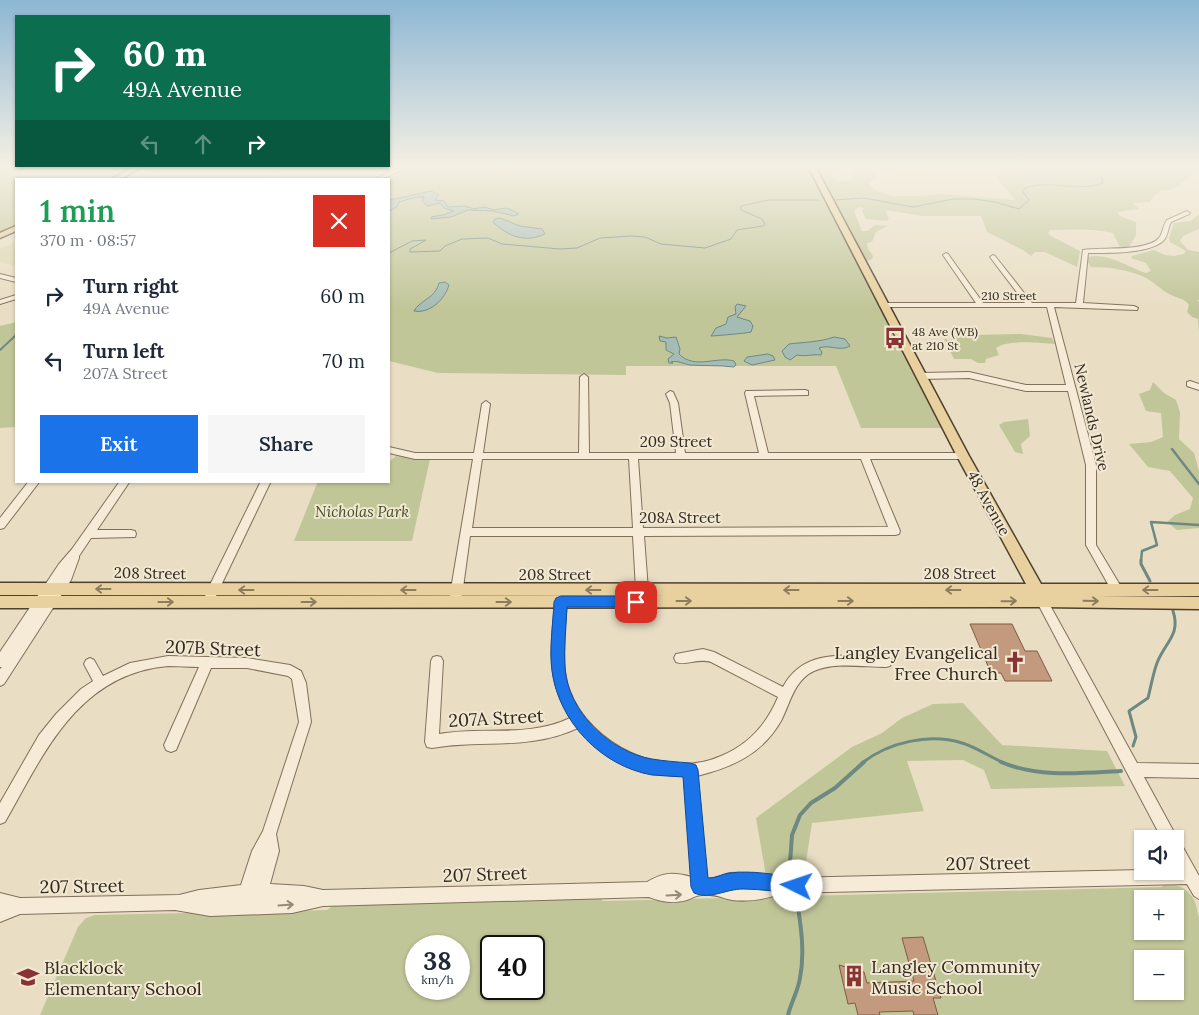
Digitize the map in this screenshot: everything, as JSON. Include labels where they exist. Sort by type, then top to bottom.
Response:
[{"type":"main road","name":"48 Avenue","points":[[836,213],[963,456],[1040,595]]},
{"type":"main road","points":[[0,236],[15,228]]},
{"type":"main road","points":[[0,240],[15,232]]},
{"type":"main road","name":"208 Street","points":[[0,589],[50,595],[210,596],[456,596],[642,590],[1040,595],[1199,603]]},
{"type":"main road","name":"208 Street","points":[[456,596],[561,602],[1040,595],[1117,590],[1199,590]]},
{"type":"main road","name":"208 Street","points":[[0,602],[50,595]]},
{"type":"street","points":[[1079,305],[1086,251],[1126,251],[1160,241],[1165,234],[1165,227],[1169,221],[1186,213]]},
{"type":"street","points":[[946,255],[982,306]]},
{"type":"street","points":[[993,257],[1030,306]]},
{"type":"street","points":[[0,276],[15,280]]},
{"type":"street","points":[[0,302],[15,297]]},
{"type":"street","name":"210 Street","points":[[883,305],[1079,305],[1134,308]]},
{"type":"street","name":"Newlands Drive","points":[[1050,306],[1089,453],[1092,475],[1091,545],[1117,590]]},
{"type":"street","points":[[921,376],[969,375],[1026,388],[1072,388]]},
{"type":"street","points":[[584,377],[584,456]]},
{"type":"street","points":[[764,456],[749,393],[805,393]]},
{"type":"street","points":[[670,394],[674,403],[681,456]]},
{"type":"street","points":[[456,596],[486,404]]},
{"type":"street","name":"209 Street","points":[[390,450],[414,456],[963,456]]},
{"type":"street","points":[[633,456],[642,590]]},
{"type":"street","name":"208A Street","points":[[466,532],[895,532],[864,456]]},
{"type":"street","points":[[0,525],[33,483]]},
{"type":"street","points":[[0,662],[50,595],[67,577],[76,552],[124,483]]},
{"type":"street","points":[[210,596],[265,483]]},
{"type":"street","points":[[89,534],[131,534]]},
{"type":"street","points":[[0,680],[50,595]]},
{"type":"street","name":"48 Avenue","points":[[1040,595],[1165,830]]},
{"type":"street","points":[[561,602],[558,670],[567,700],[578,721],[602,744],[624,758],[651,767],[690,770],[732,759],[751,746],[771,725],[798,675],[815,664],[886,662]]},
{"type":"street","points":[[680,658],[703,654],[714,657],[786,695]]},
{"type":"street","name":"207B Street","points":[[0,817],[44,740],[61,718],[85,694],[100,683],[130,669],[168,661],[247,663],[290,670],[297,676],[300,683],[305,722],[269,834],[272,851],[251,898]]},
{"type":"street","name":"207A Street","points":[[437,661],[432,742],[446,738],[531,737],[555,732],[578,721]]},
{"type":"street","points":[[171,745],[207,663]]},
{"type":"street","points":[[90,664],[100,683]]},
{"type":"street","points":[[690,770],[700,887]]},
{"type":"street","points":[[1134,770],[1199,771]]},
{"type":"street","points":[[1184,863],[1199,891]]},
{"type":"street","name":"207 Street","points":[[0,902],[20,906],[176,902],[210,908],[251,898],[292,905],[323,898],[649,889],[664,896],[682,895],[700,887],[718,887],[727,892],[754,892],[786,886],[1191,876]]},
{"type":"street","name":"207 Street","points":[[0,914],[20,906]]},
{"type":"shaded area","points":[[15,242],[15,266],[0,262],[0,249]]},
{"type":"green space","points":[[0,213],[15,213],[15,226],[0,233]]},
{"type":"green space","points":[[390,213],[831,213],[942,428],[861,428],[836,366],[626,366],[626,375],[438,373],[390,361]]},
{"type":"green space","points":[[841,213],[855,213],[862,231],[867,231],[875,225],[888,226],[876,232],[872,242],[867,243],[868,249],[873,256],[872,259],[867,261]]},
{"type":"green space","points":[[863,213],[886,213],[889,219],[887,221],[866,219]]},
{"type":"green space","points":[[906,213],[1118,213],[1120,216],[1136,222],[1136,235],[1129,247],[1120,247],[1113,233],[1105,231],[1050,230],[1048,233],[1051,236],[1080,251],[1077,267],[1045,252],[1035,252],[1031,256],[987,232],[981,216],[923,216]]},
{"type":"green space","points":[[1199,214],[1199,229],[1183,236],[1180,241],[1188,250],[1199,252],[1199,300],[1197,300],[1199,302],[1199,333],[1198,319],[1192,317],[1187,312],[1189,305],[1185,301],[1169,294],[1140,275],[1119,269],[1091,267],[1085,258],[1100,256],[1116,260],[1146,273],[1151,271],[1146,263],[1131,258],[1132,256],[1154,250],[1165,255],[1184,254],[1186,251],[1170,242],[1169,239],[1174,223],[1191,221]]},
{"type":"green space","points":[[15,322],[15,427],[0,428],[0,326]]},
{"type":"green space","points":[[964,334],[967,338],[977,339],[975,335],[1021,334],[1052,338],[1055,344],[1009,343],[996,348],[999,355],[986,359],[985,363],[978,363],[971,359],[954,359],[944,339],[951,340],[952,337]]},
{"type":"green space","points":[[1153,382],[1164,393],[1176,400],[1180,412],[1179,439],[1194,453],[1199,471],[1199,528],[1177,530],[1167,522],[1175,515],[1190,509],[1193,498],[1170,471],[1148,467],[1129,444],[1151,442],[1163,437],[1161,413],[1146,411],[1139,394],[1150,390]]},
{"type":"green space","points":[[1028,419],[1030,436],[1021,444],[1023,454],[1015,452],[999,425],[1004,422]]},
{"type":"green space","name":"Nicholas Park","points":[[396,456],[430,459],[412,541],[294,541],[317,483],[390,483],[390,461]]},
{"type":"green space","points":[[963,703],[1002,745],[1107,751],[1125,786],[991,789],[984,770],[963,760],[907,761],[924,811],[812,823],[804,875],[766,876],[756,818],[852,747],[882,733],[902,718],[933,704]]},
{"type":"green space","points":[[1170,884],[1179,886],[1190,894],[1196,904],[1199,917],[1199,1015],[40,1015],[78,927],[86,918],[95,915],[327,910],[334,905],[600,898],[603,901],[1161,887]]},
{"type":"water","points":[[460,213],[451,217],[431,219],[431,217]]},
{"type":"water","points":[[503,213],[519,214],[514,216]]},
{"type":"water","points":[[500,218],[520,226],[542,229],[545,234],[531,238],[511,235],[493,222],[495,219]]},
{"type":"water","points":[[445,282],[449,285],[447,290],[436,304],[426,310],[414,311],[435,292],[439,283]]},
{"type":"water","points":[[737,304],[746,306],[737,317],[750,321],[753,326],[751,332],[711,336],[716,328],[726,324],[728,317],[736,314],[735,307]]},
{"type":"water","points":[[659,336],[667,338],[676,337],[680,349],[679,354],[685,359],[699,362],[727,360],[734,361],[736,365],[734,367],[690,365],[676,361],[669,363],[668,359],[674,354],[666,350],[666,342],[660,341]]},
{"type":"water","points":[[834,337],[845,339],[850,346],[846,348],[823,347],[819,348],[822,352],[821,355],[797,355],[790,360],[785,357],[782,351],[789,344]]},
{"type":"water","points":[[768,354],[773,356],[775,360],[752,365],[744,361],[747,357]]},
{"type":"building","name":"Langley Evangelical Free Church","points":[[970,624],[1012,624],[1025,651],[1037,651],[1052,681],[1005,681],[1001,673],[991,673]]},
{"type":"building","name":"Langley Community Music School","points":[[923,937],[941,998],[933,998],[938,1015],[914,1015],[913,1011],[879,1012],[880,1015],[858,1015],[855,1003],[848,1004],[839,965],[864,972],[867,983],[914,981],[902,938]]},
{"type":"waterway","points":[[390,252],[412,241],[426,240],[410,249],[410,252],[440,251],[445,246],[462,239],[488,238],[502,244],[560,249],[577,248],[600,238],[631,236],[645,237],[661,244],[705,248],[731,239],[737,230],[763,226],[765,224],[762,219],[749,213]]},
{"type":"waterway","points":[[0,350],[15,336]]},
{"type":"waterway","points":[[1172,449],[1199,484]]},
{"type":"waterway","points":[[1141,561],[1142,551],[1157,545],[1151,522],[1199,525]]},
{"type":"waterway","points":[[1141,561],[1150,581]]},
{"type":"waterway","points":[[1133,746],[1136,737],[1129,711],[1148,698],[1157,663],[1174,632],[1175,619],[1173,611]]},
{"type":"waterway","points":[[862,763],[884,750],[910,741],[923,739],[949,740],[962,743],[1004,763]]},
{"type":"waterway","points":[[790,863],[792,835],[800,815],[811,803],[835,788],[864,762]]},
{"type":"waterway","points":[[1001,762],[1015,767],[1045,772],[1121,771]]},
{"type":"waterway","points":[[788,1015],[798,988],[802,959],[802,940],[797,901]]},
{"type":"place","name":"48 Ave (WB) at 210 St","points":[[895,338]]},
{"type":"place","name":"Langley Evangelical Free Church","points":[[1015,662]]},
{"type":"place","name":"Langley Community Music School","points":[[854,976]]},
{"type":"place","name":"Blacklock Elementary School","points":[[28,977]]},
{"type":"route","points":[[636,602],[561,602],[558,670],[563,690],[572,711],[585,729],[611,751],[624,758],[651,767],[690,770],[700,887],[718,887],[728,881],[744,880],[797,886]]}]
